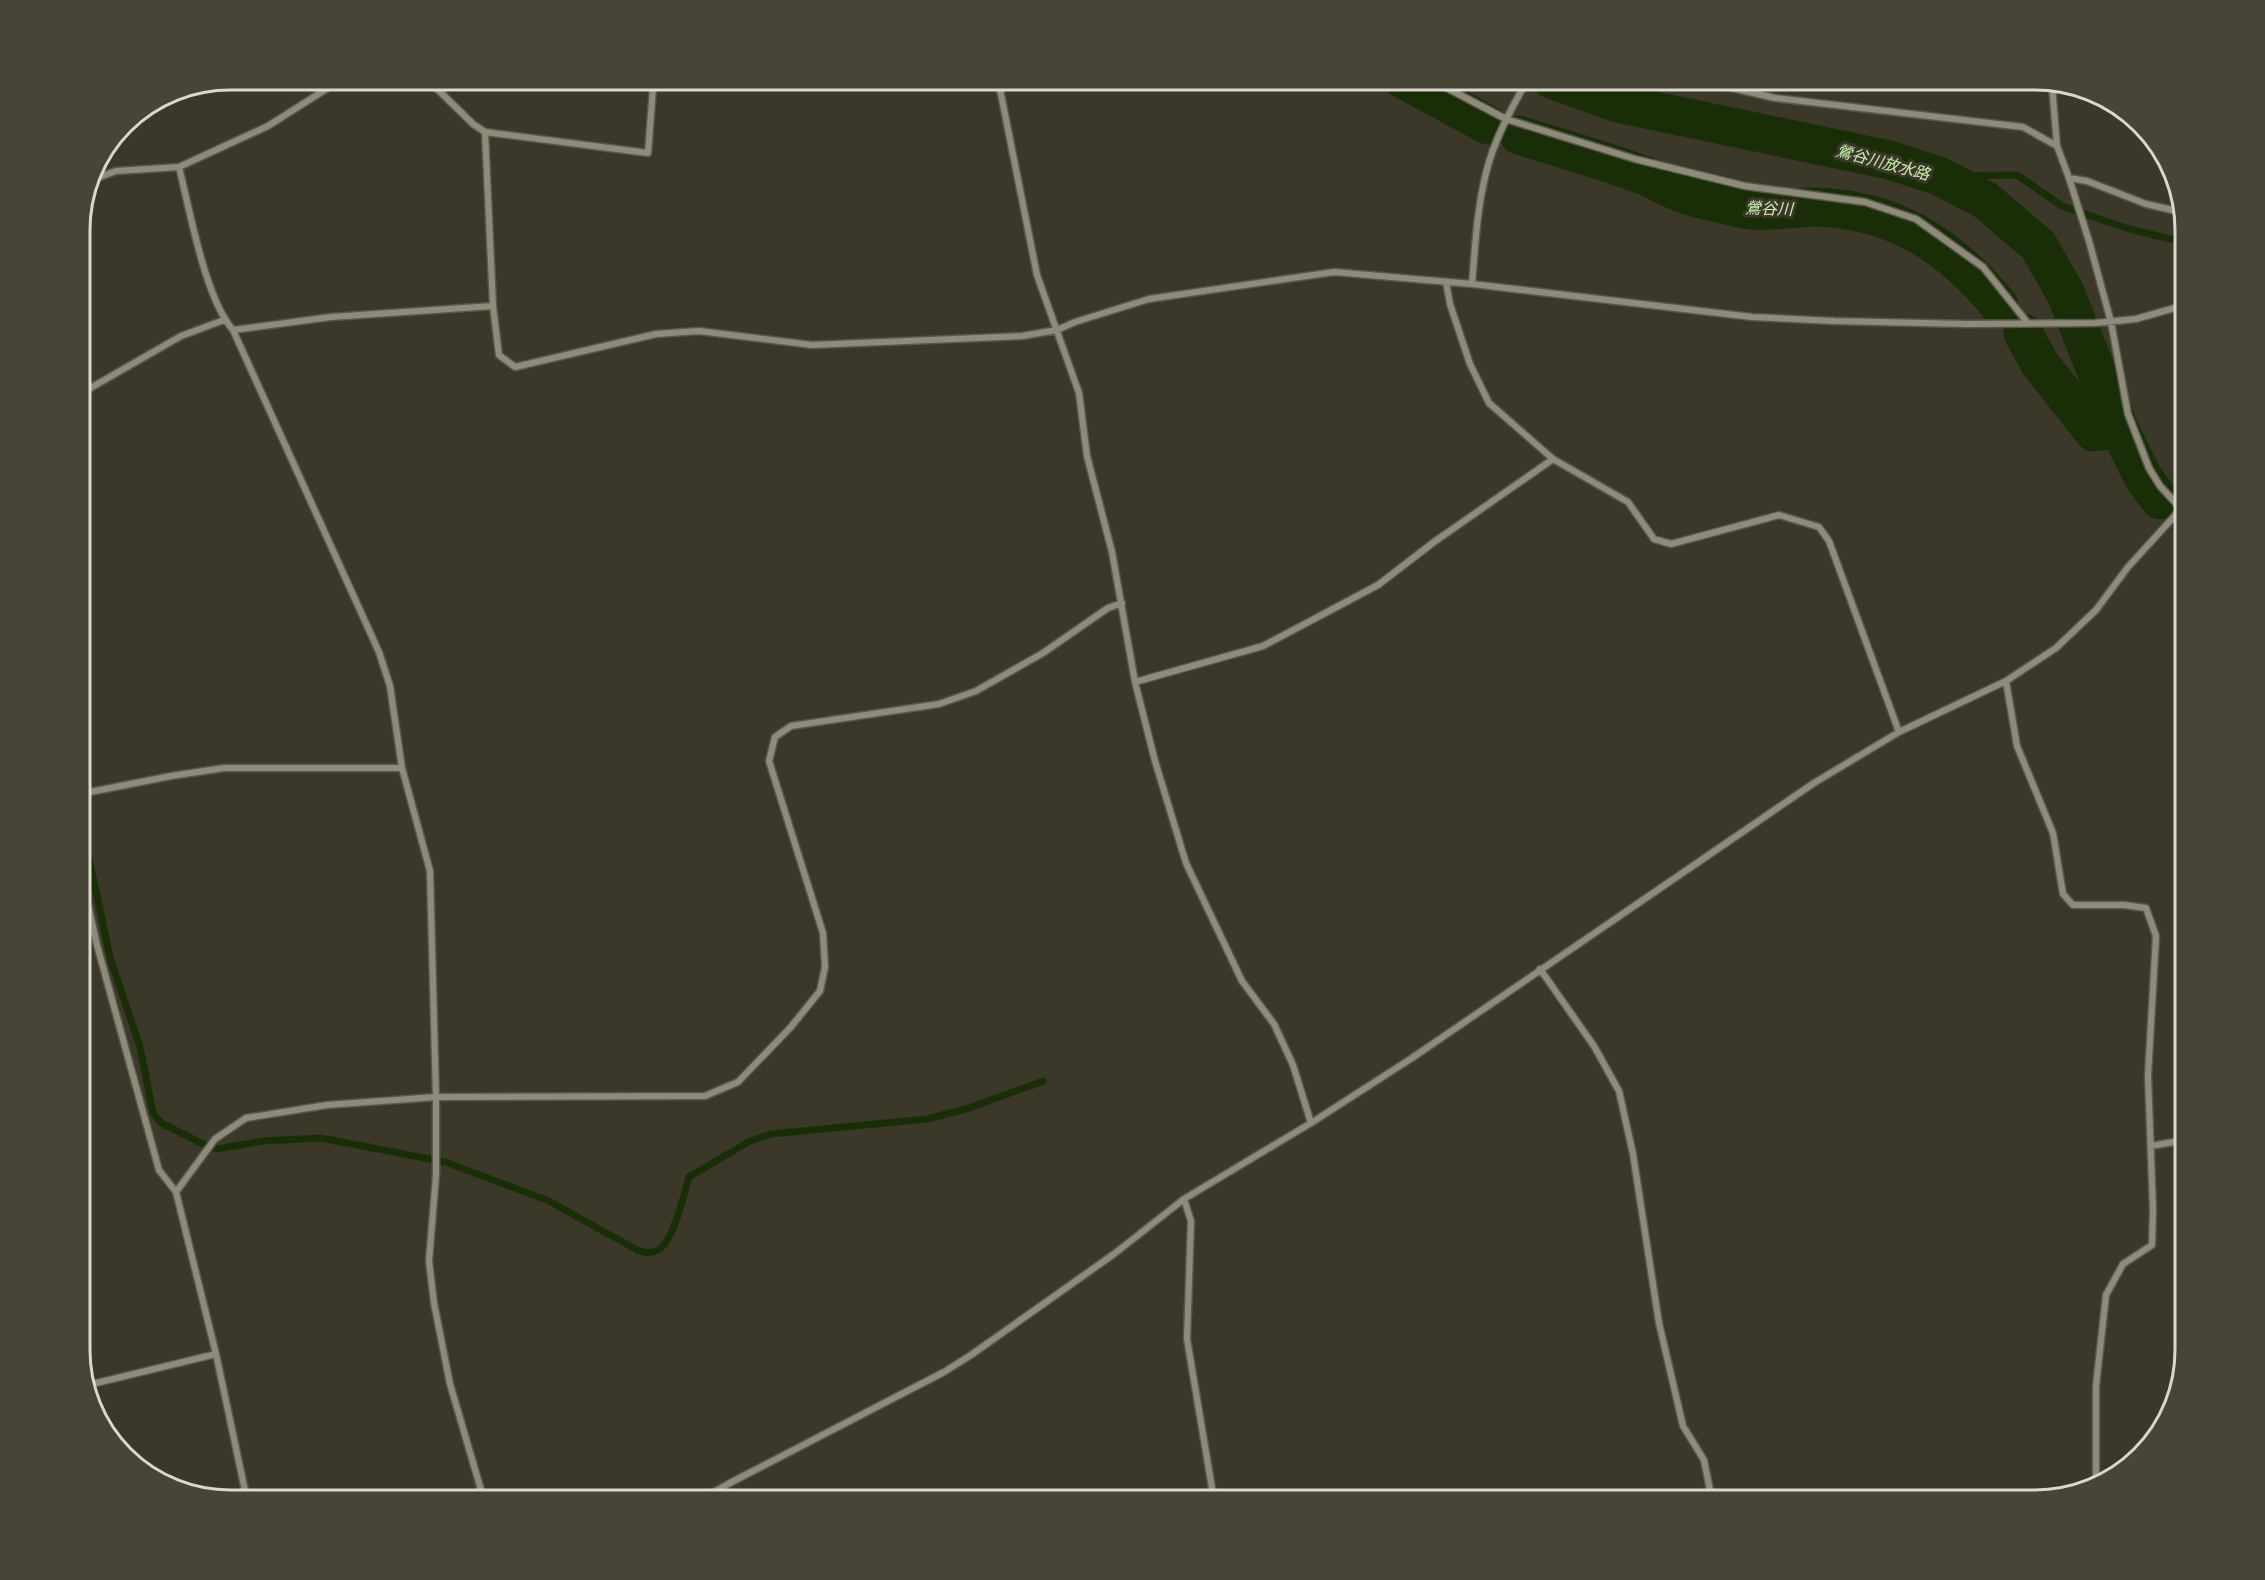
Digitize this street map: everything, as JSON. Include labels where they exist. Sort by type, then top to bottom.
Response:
[{"type":"street","points":[[101,177],[116,171],[179,167],[268,126],[324,90]]},
{"type":"street","points":[[437,90],[473,124],[485,132],[648,153],[653,90]]},
{"type":"street","points":[[1000,90],[1037,275],[1079,393],[1088,456],[1122,603],[1135,682],[1155,761],[1186,863],[1242,981],[1274,1024],[1293,1065],[1311,1123]]},
{"type":"street","points":[[1449,90],[1506,119],[1635,159],[1745,186],[1865,202],[1916,219],[1983,267],[2027,322]]},
{"type":"street","points":[[1472,284],[1479,210],[1486,171],[1506,119],[1522,90]]},
{"type":"street","points":[[1736,90],[1775,99],[2023,127],[2057,146]]},
{"type":"street","points":[[2052,91],[2057,146],[2077,201],[2111,322],[2128,414],[2150,468],[2160,486],[2175,502]]},
{"type":"street","points":[[485,132],[493,306],[499,355],[515,367],[656,334],[699,331],[812,345],[1022,336],[1056,330],[1149,299],[1334,272],[1472,284],[1752,317],[1834,321],[1956,324],[2095,323],[2136,319],[2175,308]]},
{"type":"street","points":[[179,167],[208,279],[224,320],[233,330],[380,652],[390,686],[402,768],[430,871],[436,1166],[429,1261],[434,1303],[450,1384],[481,1490]]},
{"type":"street","points":[[2069,178],[2087,181],[2146,204],[2174,210]]},
{"type":"street","points":[[1446,282],[1450,304],[1470,364],[1489,403],[1553,459],[1628,502],[1654,539],[1671,544],[1779,515],[1819,527],[1830,541],[1899,732]]},
{"type":"street","points":[[233,330],[331,317],[493,306]]},
{"type":"street","points":[[90,388],[181,336],[224,320]]},
{"type":"street","points":[[1135,682],[1263,646],[1368,590],[1553,459]]},
{"type":"street","points":[[718,1490],[962,1361],[1114,1254],[1184,1199],[1311,1123],[1412,1058],[1814,783],[1899,732],[2006,681],[2056,648],[2097,610],[2128,567],[2175,519]]},
{"type":"street","points":[[176,1192],[210,1146],[246,1119],[327,1105],[436,1097],[705,1096],[738,1082],[790,1028],[820,991],[825,967],[824,933],[769,761],[775,737],[791,726],[939,704],[976,691],[1043,653],[1108,608],[1122,603]]},
{"type":"street","points":[[2006,681],[2017,746],[2053,833],[2062,894],[2073,905],[2124,905],[2146,908],[2156,936],[2148,1076],[2153,1210],[2152,1245],[2123,1264],[2106,1295],[2096,1386],[2096,1476]]},
{"type":"street","points":[[90,792],[224,768],[402,768]]},
{"type":"street","points":[[90,914],[159,1170],[176,1192],[216,1354],[245,1490]]},
{"type":"street","points":[[1540,969],[1594,1046],[1619,1091],[1633,1154],[1659,1323],[1683,1426],[1704,1460],[1710,1490]]},
{"type":"street","points":[[2151,1146],[2175,1142]]},
{"type":"street","points":[[1184,1199],[1191,1221],[1187,1339],[1212,1490]]},
{"type":"street","points":[[94,1383],[216,1354]]},
{"type":"waterway","name":"鶯谷川","points":[[1423,90],[1488,125]]},
{"type":"waterway","name":"鶯谷川放水路","points":[[1581,90],[1617,103],[1889,160],[1939,176],[1985,200],[2038,245],[2065,292],[2119,428],[2143,477],[2160,500]]},
{"type":"waterway","name":"鶯谷川","points":[[1519,135],[1646,176],[1695,198],[1749,210],[1816,207],[1871,215],[1896,224],[1940,248],[1961,265],[1999,305]]},
{"type":"waterway","points":[[1939,176],[2017,175],[2062,206],[2126,228],[2175,239]]},
{"type":"waterway","name":"鶯谷川","points":[[2023,333],[2040,364],[2094,432],[2119,428]]},
{"type":"waterway","points":[[90,863],[111,961],[140,1047],[153,1113],[161,1123],[217,1149],[263,1141],[321,1138],[445,1162],[549,1201],[637,1250],[656,1251],[668,1239],[689,1177],[750,1141],[771,1134],[927,1119],[969,1108],[1043,1081]]}]
